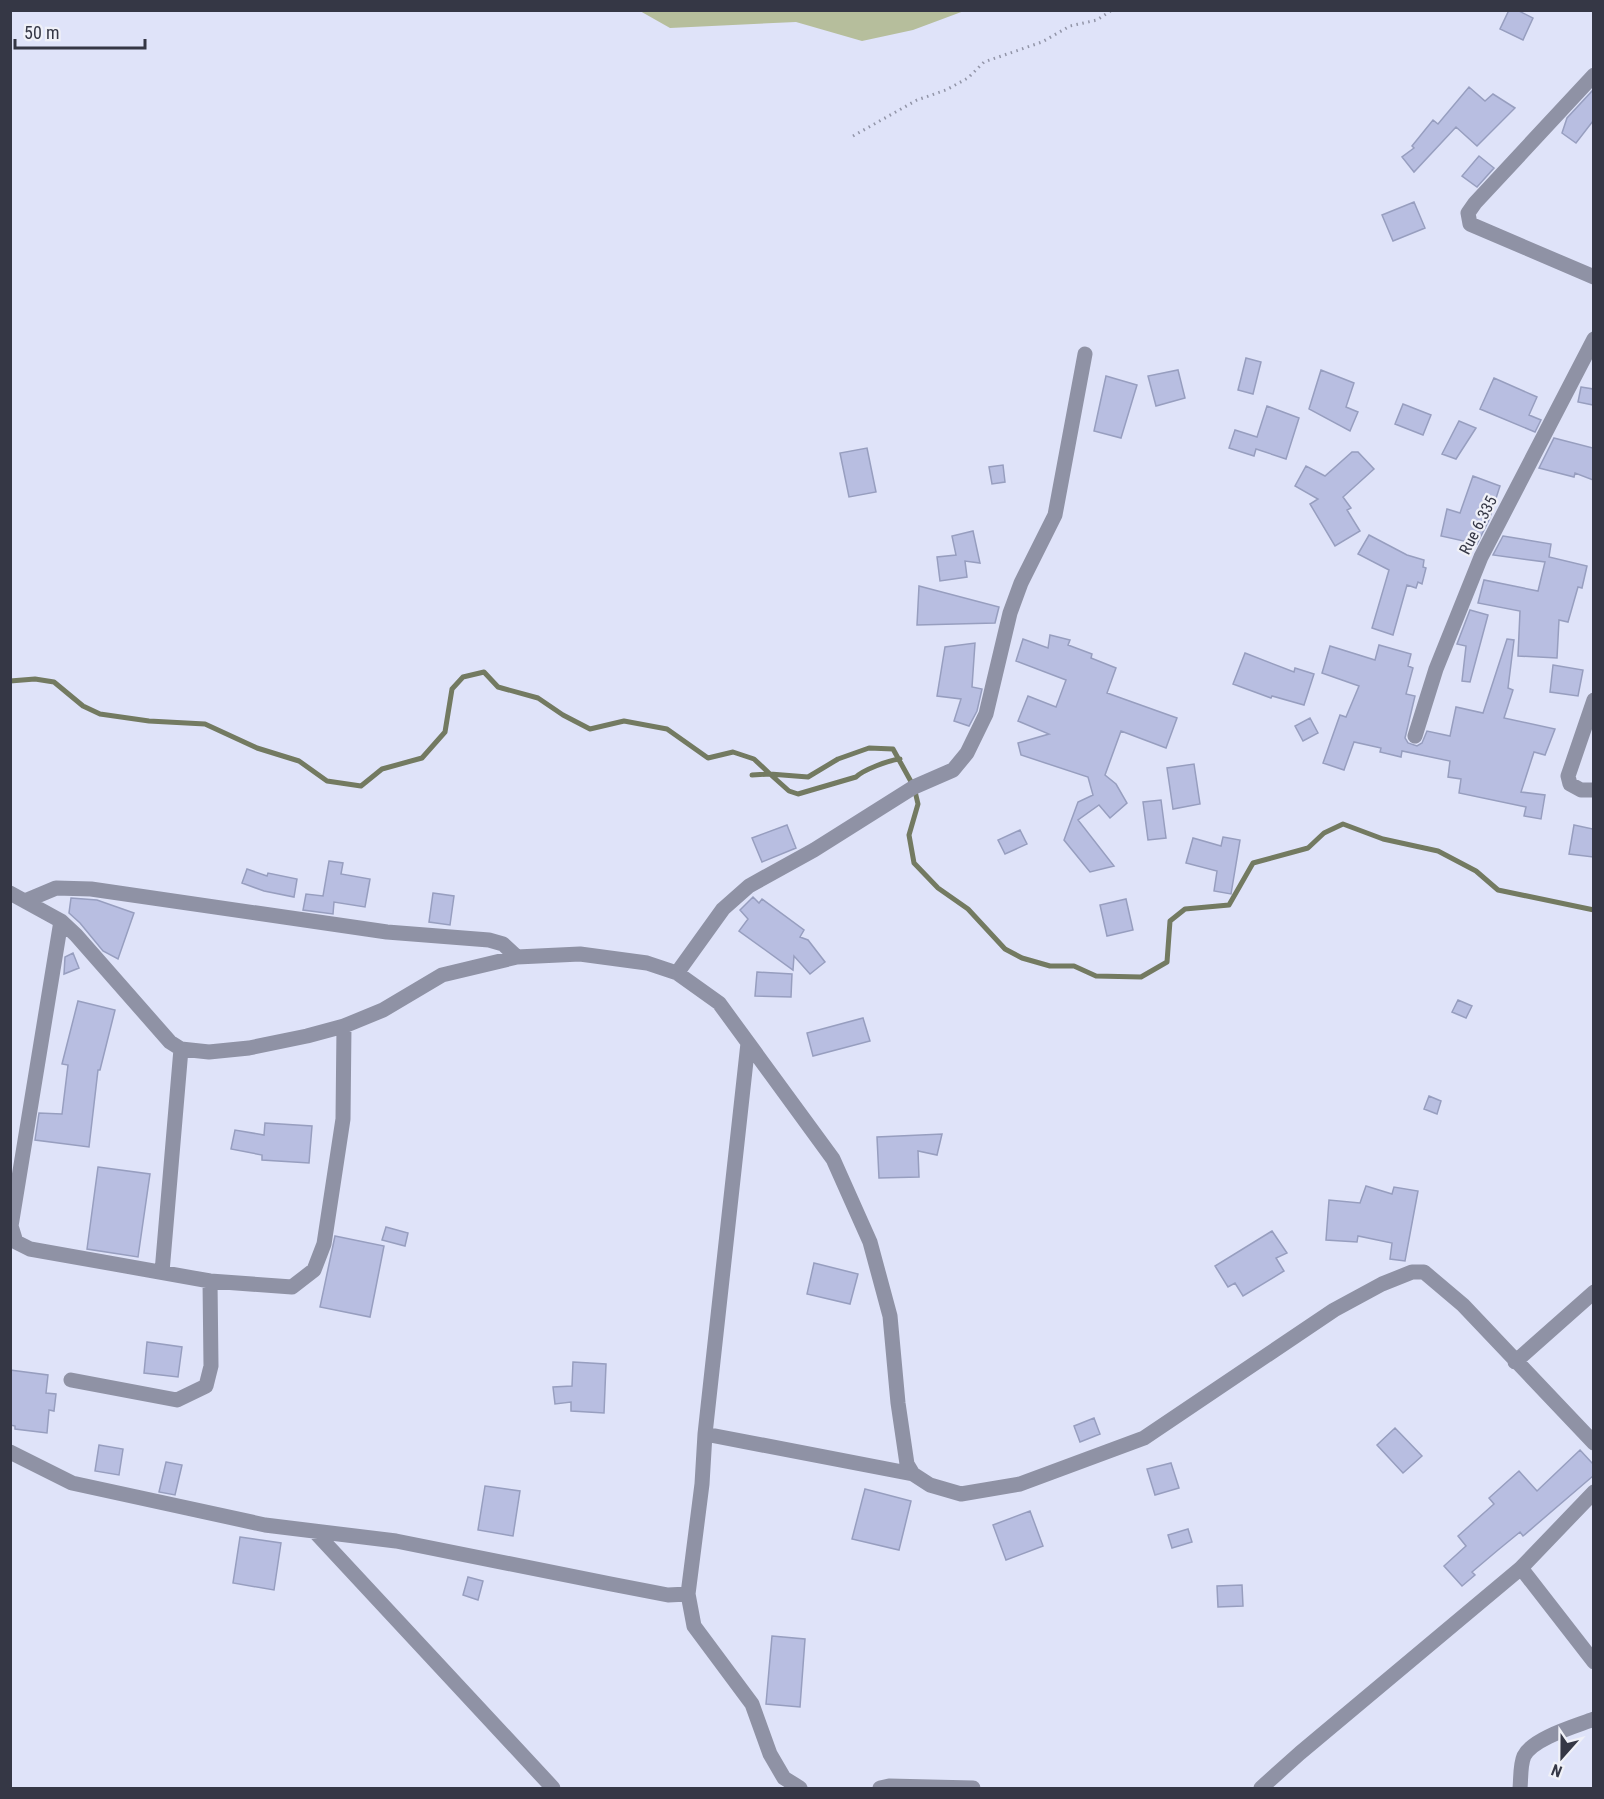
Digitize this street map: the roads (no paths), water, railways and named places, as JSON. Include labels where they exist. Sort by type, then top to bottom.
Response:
[{"type":"street","points":[[1593,75],[1475,202],[1468,213],[1470,224],[1593,277]]},
{"type":"street","name":"Rue 6.335","points":[[1414,736],[1436,669],[1481,557],[1593,339]]},
{"type":"street","points":[[677,973],[723,909],[749,886],[814,850],[914,787],[953,770],[968,753],[986,714],[1010,613],[1021,583],[1056,515],[1085,354]]},
{"type":"street","points":[[1593,700],[1568,776],[1570,784],[1581,790],[1593,790]]},
{"type":"street","points":[[25,901],[56,888],[90,890],[387,932],[489,940],[503,944],[517,957]]},
{"type":"street","points":[[10,893],[61,921],[170,1041],[181,1049],[209,1052],[249,1048],[344,1026],[383,1010],[442,975],[517,957],[591,955],[647,963],[677,973],[719,1004],[833,1159],[870,1242],[890,1316],[898,1403],[907,1464],[913,1474]]},
{"type":"street","points":[[61,921],[11,1226],[16,1242],[30,1249],[210,1281],[292,1287],[314,1270],[324,1244],[344,1119],[344,1026]]},
{"type":"street","points":[[748,1043],[705,1434],[702,1484],[688,1594],[694,1626],[752,1704],[770,1754],[784,1778],[800,1788]]},
{"type":"street","points":[[162,1272],[181,1049]]},
{"type":"street","points":[[705,1434],[913,1474],[930,1485],[961,1494],[1020,1484],[1144,1438],[1334,1310],[1382,1284],[1412,1272],[1424,1272],[1441,1285],[1593,1443]]},
{"type":"street","points":[[71,1380],[177,1400],[206,1386],[211,1366],[210,1281]]},
{"type":"street","points":[[1515,1362],[1593,1292]]},
{"type":"street","points":[[10,1452],[72,1483],[265,1526],[396,1541],[622,1587],[668,1595],[688,1594]]},
{"type":"street","points":[[1261,1788],[1521,1568],[1593,1492]]},
{"type":"street","points":[[314,1531],[553,1788]]},
{"type":"street","points":[[1521,1568],[1593,1662]]},
{"type":"street","points":[[1520,1788],[1524,1757],[1529,1749],[1556,1733],[1593,1719]]},
{"type":"street","points":[[880,1788],[973,1788]]},
{"type":"waterway","points":[[10,681],[35,679],[54,682],[83,706],[100,714],[149,721],[205,724],[257,748],[299,761],[327,781],[361,786],[382,769],[422,758],[445,732],[452,689],[463,677],[484,672],[498,687],[538,698],[563,715],[590,729],[624,721],[667,729],[708,758],[733,752],[754,759],[770,774],[808,777],[838,759],[869,748],[893,749],[914,787],[918,804],[909,835],[914,863],[938,888],[968,909],[1005,949],[1022,958],[1050,966],[1074,966],[1096,976],[1141,977],[1167,962],[1170,921],[1185,909],[1229,905],[1253,863],[1308,848],[1324,833],[1343,824],[1383,839],[1438,851],[1476,871],[1498,890],[1594,910]]},
{"type":"waterway","points":[[752,775],[770,774],[789,791],[798,794],[856,777],[876,766],[900,759]]}]
